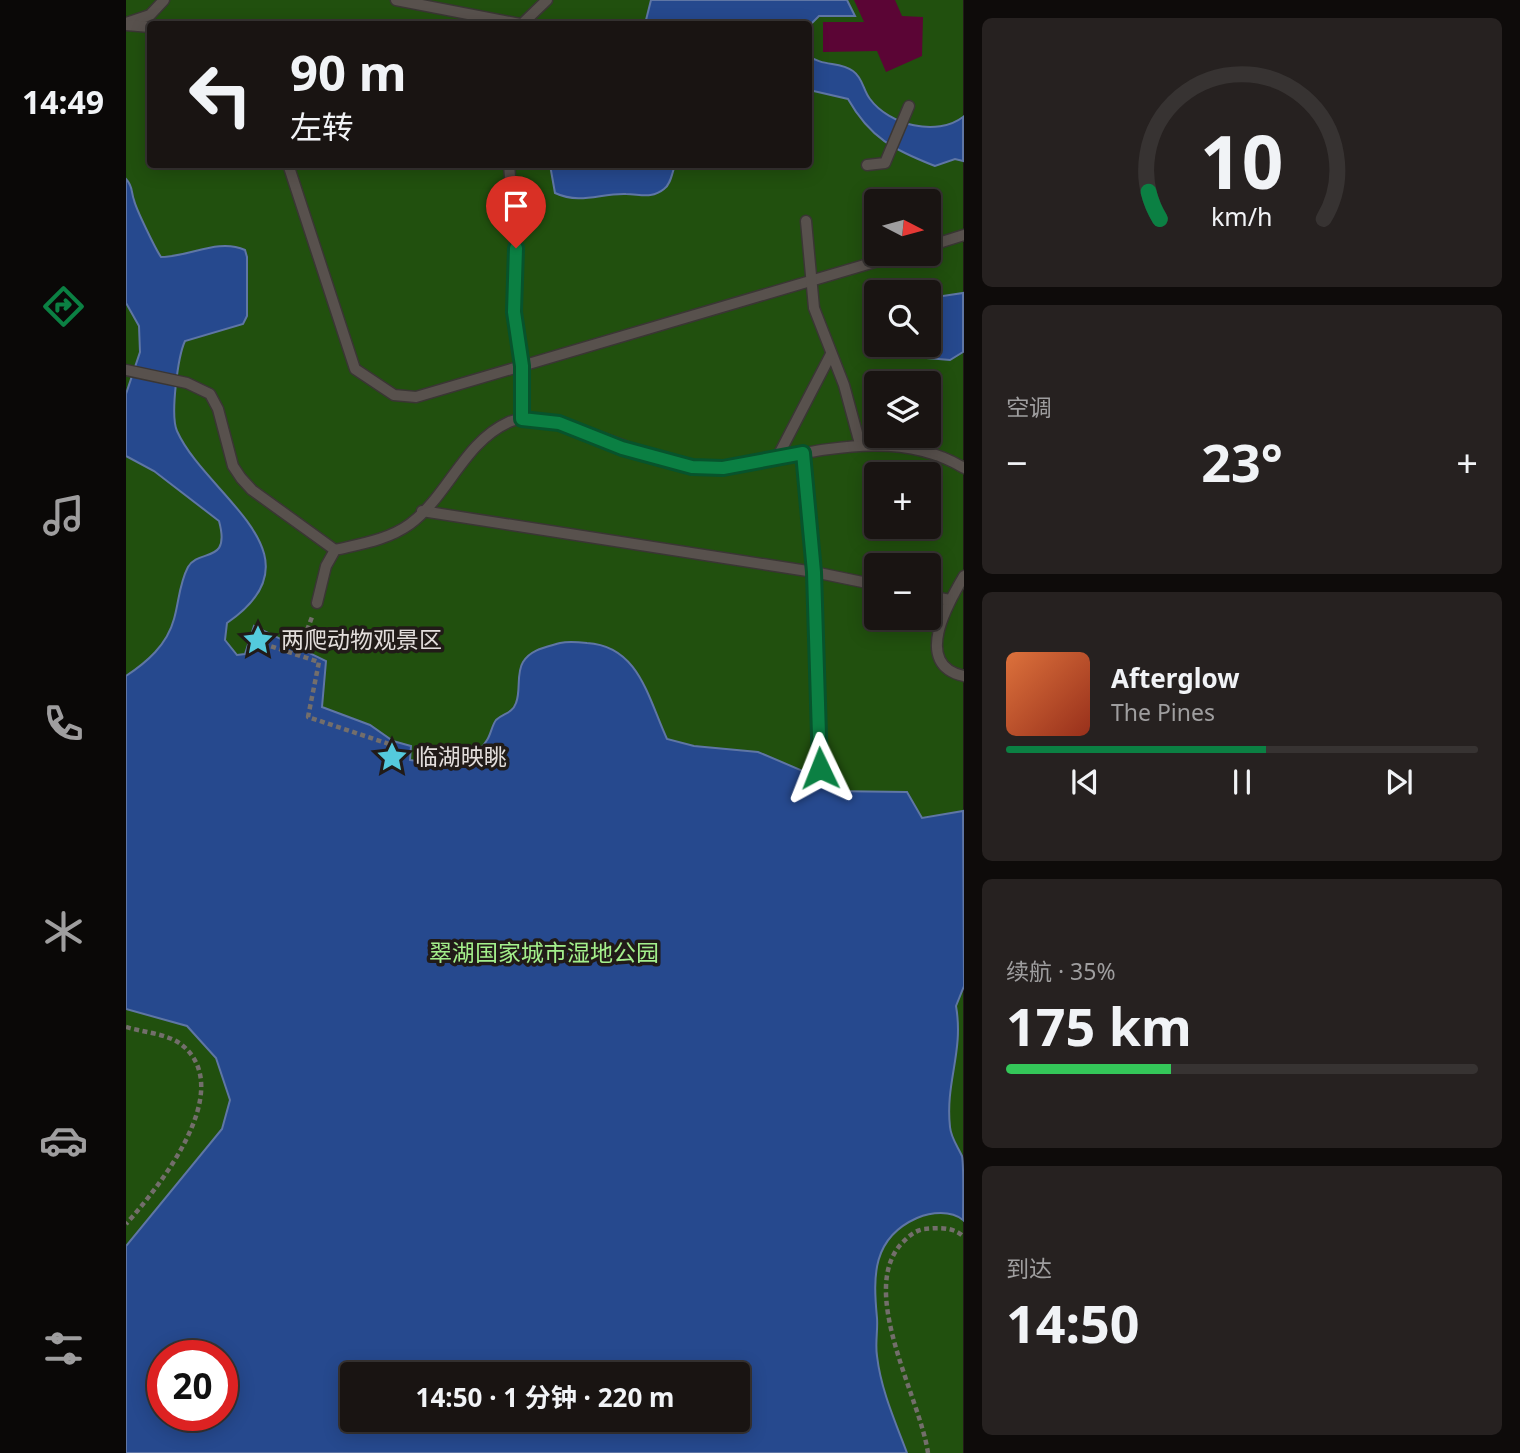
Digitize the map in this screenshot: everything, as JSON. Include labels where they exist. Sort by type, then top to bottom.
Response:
[{"type":"lane","points":[[126,24],[150,15],[164,0]]},
{"type":"lane","points":[[396,0],[429,3],[508,21]]},
{"type":"lane","points":[[524,21],[547,0]]},
{"type":"lane","points":[[538,9],[548,18]]},
{"type":"lane","points":[[126,24],[147,27]]},
{"type":"lane","points":[[867,165],[880,166],[890,153],[909,106]]},
{"type":"lane","points":[[289,168],[355,369],[394,395],[415,397],[864,265]]},
{"type":"lane","points":[[509,168],[517,267],[514,312],[522,366],[522,419]]},
{"type":"lane","points":[[806,221],[814,308],[860,444]]},
{"type":"lane","points":[[942,242],[964,236]]},
{"type":"lane","points":[[777,458],[831,354]]},
{"type":"lane","points":[[128,370],[187,383],[211,394],[218,409],[233,466],[240,478],[252,490],[335,550]]},
{"type":"lane","points":[[317,603],[326,566],[335,550],[394,533],[422,511],[488,435],[510,421],[522,419],[559,423],[622,448],[692,467],[723,468],[860,444],[926,452],[964,468]]},
{"type":"lane","points":[[803,453],[814,572],[820,768]]},
{"type":"lane","points":[[422,511],[814,572],[864,582]]},
{"type":"lane","points":[[964,576],[940,621],[937,653],[943,665],[955,675],[964,676]]},
{"type":"lane","points":[[941,598],[950,600]]},
{"type":"path","points":[[298,654],[317,603]]},
{"type":"path","points":[[255,641],[319,662],[308,717],[395,746]]},
{"type":"path","points":[[126,1027],[180,1042],[202,1072],[204,1087],[192,1127],[153,1193],[126,1224]]},
{"type":"path","points":[[928,1453],[914,1396],[900,1363],[887,1313],[890,1261],[916,1230],[942,1227],[964,1237]]},
{"type":"green space","name":"翠湖国家城市湿地公园","points":[[126,0],[963,0],[963,1453],[126,1453]]},
{"type":"water","points":[[651,0],[847,0],[855,16],[819,16],[812,23],[646,21]]},
{"type":"water","points":[[812,58],[853,71],[878,108],[901,121],[927,127],[952,123],[963,117],[963,161],[955,159],[935,166],[895,148],[865,124],[848,99],[812,91]]},
{"type":"water","points":[[551,168],[674,168],[668,184],[655,194],[573,198],[555,193]]},
{"type":"water","points":[[126,179],[142,220],[161,257],[224,246],[245,250],[247,257],[247,316],[243,324],[185,341],[180,359],[174,412],[177,431],[192,455],[250,526],[263,550],[265,573],[255,598],[227,623],[225,640],[237,655],[245,654],[254,626],[326,661],[322,707],[370,725],[393,741],[411,746],[410,760],[442,763],[462,760],[472,755],[488,738],[496,720],[514,707],[520,671],[530,654],[560,643],[587,643],[605,646],[630,664],[647,691],[667,739],[694,746],[758,752],[803,771],[830,791],[907,792],[922,818],[963,811],[964,986],[956,1006],[958,1038],[949,1111],[953,1139],[963,1161],[963,1220],[947,1213],[935,1213],[902,1226],[884,1247],[876,1273],[876,1346],[879,1369],[907,1453],[126,1453],[126,1246],[222,1129],[230,1100],[216,1058],[187,1026],[126,1009],[126,676],[149,659],[161,645],[171,628],[188,567],[193,561],[217,550],[222,535],[219,521],[154,471],[126,456],[126,394],[140,352],[139,326],[126,303]]},
{"type":"water","points":[[963,293],[963,352],[950,360],[915,357],[941,357],[941,296]]},
{"type":"building","points":[[854,0],[895,0],[902,16],[923,17],[922,56],[886,72],[877,51],[823,52],[823,22],[864,22]]},
{"type":"place","name":"两爬动物观景区","points":[[258,640]]},
{"type":"place","name":"临湖映眺","points":[[392,757]]},
{"type":"route","points":[[516,248],[514,312],[522,366],[522,419],[559,423],[622,448],[692,467],[723,468],[803,453],[814,572],[820,768]]}]
